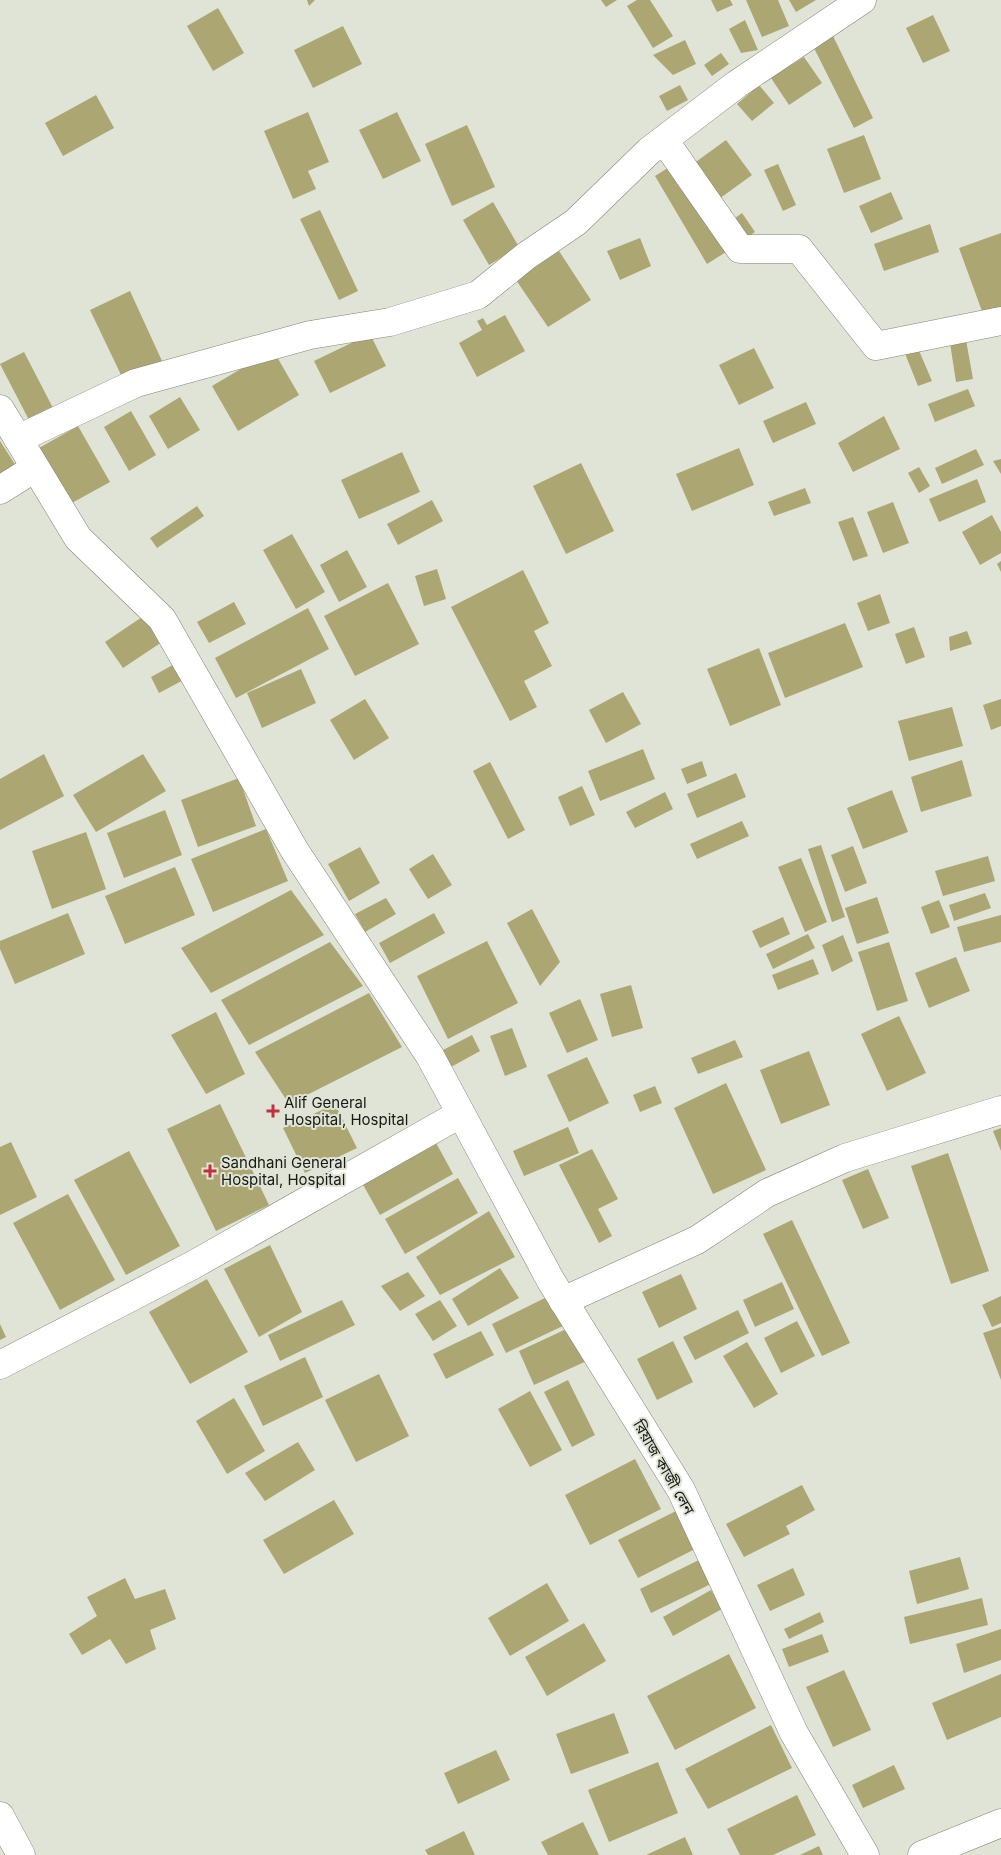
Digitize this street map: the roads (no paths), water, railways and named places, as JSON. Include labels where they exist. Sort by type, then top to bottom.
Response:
[{"type":"main road","points":[[18,439],[136,382],[310,335],[390,322],[478,295],[526,256],[576,222],[664,140],[737,84],[862,0]]},
{"type":"main road","points":[[664,140],[740,249],[799,249],[876,346],[1001,321]]},
{"type":"main road","name":"রিয়াজ কাজী লেন","points":[[0,409],[78,538],[162,619],[295,851],[430,1056],[563,1301],[681,1490],[794,1733],[865,1855]]},
{"type":"main road","points":[[0,490],[35,468]]},
{"type":"main road","points":[[563,1301],[697,1240],[767,1193],[845,1158],[1001,1110]]},
{"type":"main road","points":[[0,1365],[193,1265],[460,1114]]},
{"type":"main road","points":[[0,1816],[21,1855]]},
{"type":"main road","points":[[922,1855],[1001,1823]]},
{"type":"place","name":"Alif General Hospital, Hospital","points":[[273,1111]]},
{"type":"place","name":"Sandhani General Hospital, Hospital","points":[[210,1171]]}]
